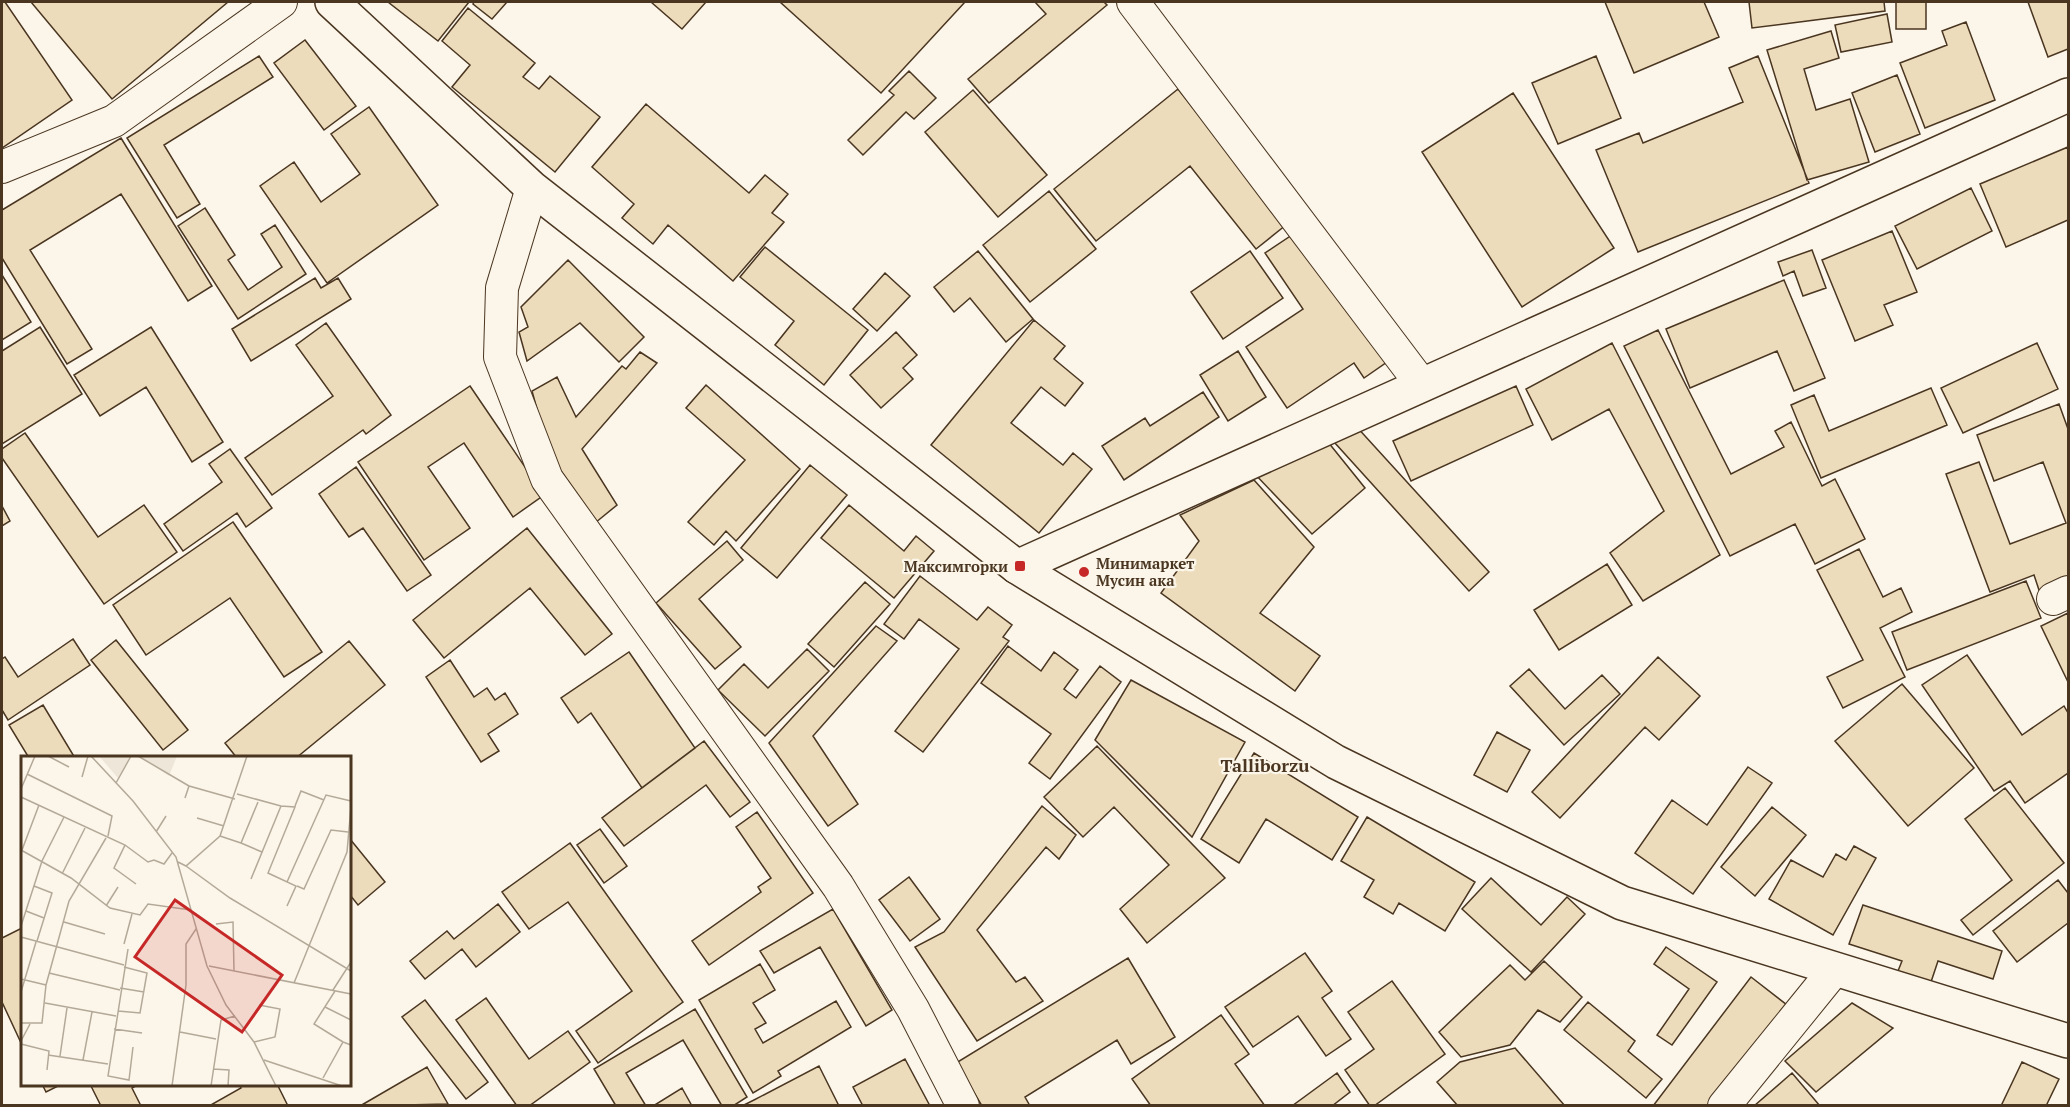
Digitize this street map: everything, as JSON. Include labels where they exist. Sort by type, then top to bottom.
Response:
[{"type":"main road","points":[[332,2],[532,188],[1017,567],[1336,762],[1622,903],[2068,1041]]},
{"type":"main road","points":[[1017,567],[2068,94]]},
{"type":"street","points":[[2,167],[114,121],[282,2]]},
{"type":"street","points":[[1133,2],[1422,385]]},
{"type":"street","points":[[532,188],[502,288],[500,357],[547,479],[838,886],[913,1009],[963,1106]]},
{"type":"street","points":[[1724,1106],[1835,969]]},
{"type":"building","points":[[2,2],[5,2],[72,100],[2,148]]},
{"type":"building","points":[[31,2],[228,2],[112,99]]},
{"type":"building","points":[[388,2],[469,2],[438,41]]},
{"type":"building","points":[[474,2],[507,2],[492,19],[473,4]]},
{"type":"building","points":[[651,2],[706,2],[682,29]]},
{"type":"building","points":[[780,2],[965,2],[881,93]]},
{"type":"building","points":[[1035,2],[1104,2],[1107,5],[989,103],[968,79],[1046,14]]},
{"type":"building","points":[[1605,2],[1704,2],[1719,37],[1634,73]]},
{"type":"building","points":[[1749,2],[1884,2],[1885,11],[1752,28]]},
{"type":"building","points":[[1896,2],[1926,2],[1926,29],[1896,29]]},
{"type":"building","points":[[2028,2],[2068,2],[2068,49],[2048,57]]},
{"type":"building","points":[[468,8],[535,63],[523,77],[539,89],[550,76],[600,117],[555,172],[452,87],[470,65],[442,41]]},
{"type":"building","points":[[1887,14],[1892,42],[1841,52],[1835,25]]},
{"type":"building","points":[[1966,22],[1995,100],[1925,128],[1900,63],[1947,45],[1942,31]]},
{"type":"building","points":[[1831,31],[1839,58],[1804,69],[1816,110],[1850,99],[1869,162],[1807,180],[1767,50]]},
{"type":"building","points":[[305,40],[356,106],[324,130],[274,63]]},
{"type":"building","points":[[259,56],[273,77],[164,145],[200,204],[177,218],[127,138]]},
{"type":"building","points":[[1596,56],[1621,118],[1558,144],[1532,83]]},
{"type":"building","points":[[1758,56],[1809,183],[1638,252],[1596,150],[1639,133],[1643,143],[1743,102],[1729,68]]},
{"type":"building","points":[[909,71],[936,98],[914,119],[906,112],[863,155],[848,140],[894,95],[889,91]]},
{"type":"building","points":[[1897,75],[1920,134],[1875,152],[1852,93]]},
{"type":"building","points":[[1178,89],[1286,225],[1256,249],[1190,166],[1096,241],[1054,189]]},
{"type":"building","points":[[973,90],[1047,175],[998,217],[925,132]]},
{"type":"building","points":[[1513,93],[1614,248],[1522,307],[1422,152]]},
{"type":"building","points":[[646,104],[749,193],[765,175],[788,194],[772,213],[784,222],[733,281],[668,225],[653,244],[622,218],[634,204],[592,167]]},
{"type":"building","points":[[369,107],[438,205],[327,283],[260,186],[294,162],[321,202],[360,174],[331,134]]},
{"type":"building","points":[[121,138],[212,286],[188,301],[121,194],[30,250],[92,349],[67,364],[2,258],[2,210]]},
{"type":"building","points":[[2068,147],[2068,220],[2006,247],[1980,184]]},
{"type":"building","points":[[1971,188],[1992,231],[1917,269],[1895,226]]},
{"type":"building","points":[[1049,191],[1096,249],[1030,302],[983,245]]},
{"type":"building","points":[[205,208],[235,255],[228,260],[248,290],[282,267],[261,234],[275,225],[306,274],[238,319],[178,226]]},
{"type":"building","points":[[1298,231],[1387,362],[1364,378],[1354,363],[1287,408],[1246,347],[1303,309],[1265,253]]},
{"type":"building","points":[[1892,231],[1917,292],[1884,305],[1893,325],[1855,341],[1822,260]]},
{"type":"building","points":[[765,247],[868,330],[824,385],[775,345],[794,321],[740,277]]},
{"type":"building","points":[[1812,250],[1826,288],[1803,296],[1794,271],[1783,276],[1778,262]]},
{"type":"building","points":[[978,251],[1033,319],[1006,342],[970,298],[954,312],[934,287]]},
{"type":"building","points":[[1250,251],[1283,298],[1223,339],[1191,292]]},
{"type":"building","points":[[568,260],[644,337],[619,362],[580,323],[527,361],[519,332],[528,327],[521,307]]},
{"type":"building","points":[[885,273],[910,296],[877,331],[853,309]]},
{"type":"building","points":[[2,275],[31,322],[2,340]]},
{"type":"building","points":[[315,278],[321,288],[338,278],[351,299],[251,361],[232,329]]},
{"type":"building","points":[[1784,280],[1825,378],[1794,391],[1777,351],[1690,388],[1666,329]]},
{"type":"building","points":[[1034,320],[1065,346],[1054,359],[1083,383],[1065,406],[1041,387],[1011,423],[1063,465],[1073,453],[1092,469],[1039,533],[931,445]]},
{"type":"building","points":[[326,323],[391,415],[366,434],[363,430],[272,495],[245,458],[333,396],[296,345]]},
{"type":"building","points":[[40,327],[82,394],[2,444],[2,351]]},
{"type":"building","points":[[151,327],[223,442],[192,462],[146,387],[100,416],[74,375]]},
{"type":"building","points":[[1658,330],[1731,474],[1784,447],[1775,431],[1791,422],[1822,486],[1835,479],[1865,539],[1815,564],[1795,524],[1730,556],[1624,346]]},
{"type":"building","points":[[896,332],[917,355],[903,368],[913,379],[881,408],[850,375]]},
{"type":"building","points":[[1612,343],[1720,555],[1643,601],[1610,553],[1664,511],[1609,409],[1552,440],[1526,389]]},
{"type":"building","points":[[2037,343],[2058,389],[1963,433],[1941,388]]},
{"type":"building","points":[[1238,351],[1266,397],[1228,421],[1200,375]]},
{"type":"building","points":[[640,352],[657,363],[582,449],[617,505],[595,523],[549,453],[532,391],[557,377],[576,417],[622,366],[626,369]]},
{"type":"building","points":[[706,385],[800,469],[736,541],[726,531],[714,545],[688,522],[745,460],[686,408]]},
{"type":"building","points":[[470,386],[544,495],[513,517],[464,443],[428,467],[470,528],[424,560],[358,462]]},
{"type":"building","points":[[1516,386],[1533,425],[1411,481],[1393,441]]},
{"type":"building","points":[[1931,388],[1947,425],[1821,478],[1791,405],[1814,395],[1829,431]]},
{"type":"building","points":[[1203,392],[1219,417],[1124,480],[1102,446],[1145,418],[1150,426]]},
{"type":"building","points":[[2059,404],[2068,429],[2068,583],[2040,593],[2034,575],[1990,592],[1946,474],[1979,462],[2010,544],[2066,523],[2043,462],[1994,481],[1977,435]]},
{"type":"building","points":[[1355,425],[1489,572],[1469,591],[1335,443]]},
{"type":"building","points":[[25,433],[98,537],[144,505],[177,552],[104,604],[2,458],[2,449]]},
{"type":"building","points":[[1328,442],[1365,488],[1312,534],[1253,472]]},
{"type":"building","points":[[230,449],[272,508],[246,527],[237,513],[183,551],[164,524],[222,482],[209,464]]},
{"type":"building","points":[[810,465],[847,495],[777,578],[741,548]]},
{"type":"building","points":[[356,467],[431,575],[407,591],[363,528],[349,537],[319,494]]},
{"type":"building","points":[[1254,480],[1314,547],[1260,613],[1320,656],[1295,691],[1161,593],[1199,541],[1180,515]]},
{"type":"building","points":[[849,505],[904,551],[916,536],[934,551],[894,598],[821,538]]},
{"type":"building","points":[[2,506],[10,521],[2,526]]},
{"type":"building","points":[[233,522],[322,652],[284,677],[230,598],[146,655],[113,605]]},
{"type":"building","points":[[527,528],[612,634],[585,655],[530,588],[444,658],[413,620]]},
{"type":"building","points":[[727,541],[743,560],[699,599],[741,647],[715,669],[656,603]]},
{"type":"building","points":[[1859,549],[1883,597],[1901,588],[1912,612],[1880,628],[1905,677],[1843,708],[1827,677],[1863,660],[1817,570]]},
{"type":"building","points":[[1607,564],[1632,605],[1559,650],[1534,610]]},
{"type":"building","points":[[920,576],[977,620],[988,607],[1012,625],[1003,637],[1009,641],[923,752],[895,731],[959,649],[919,619],[904,639],[884,624]]},
{"type":"building","points":[[2026,581],[2041,618],[1907,670],[1892,632]]},
{"type":"building","points":[[865,582],[890,604],[834,667],[808,644]]},
{"type":"building","points":[[2068,613],[2068,682],[2041,626]]},
{"type":"building","points":[[876,626],[897,641],[813,736],[858,804],[828,826],[769,743]]},
{"type":"building","points":[[73,639],[90,665],[8,720],[2,710],[2,659],[5,657],[18,677]]},
{"type":"building","points":[[116,640],[188,730],[163,750],[91,660]]},
{"type":"building","points":[[349,641],[385,685],[298,756],[235,756],[225,743]]},
{"type":"building","points":[[1008,646],[1041,671],[1054,652],[1078,670],[1064,689],[1076,698],[1100,666],[1121,682],[1050,779],[1029,763],[1051,734],[981,683]]},
{"type":"building","points":[[807,649],[829,671],[765,736],[718,690],[744,664],[768,688]]},
{"type":"building","points":[[629,652],[695,748],[642,788],[591,713],[578,723],[561,698]]},
{"type":"building","points":[[1967,655],[2022,735],[2064,706],[2068,713],[2068,773],[2025,803],[2010,781],[1994,791],[1922,685]]},
{"type":"building","points":[[1658,657],[1700,696],[1659,740],[1645,727],[1560,818],[1532,792]]},
{"type":"building","points":[[450,660],[474,697],[487,688],[495,700],[505,693],[518,714],[488,734],[499,751],[481,762],[426,677]]},
{"type":"building","points":[[1529,669],[1565,709],[1602,675],[1620,694],[1564,745],[1510,686]]},
{"type":"building","points":[[1131,680],[1245,742],[1192,837],[1095,740]]},
{"type":"building","points":[[1902,684],[1974,768],[1908,826],[1835,741]]},
{"type":"building","points":[[43,705],[74,756],[28,756],[9,725]]},
{"type":"building","points":[[1497,732],[1530,750],[1507,792],[1474,775]]},
{"type":"building","points":[[704,741],[750,802],[730,817],[706,785],[624,846],[602,818]]},
{"type":"building","points":[[1097,746],[1225,878],[1147,943],[1120,909],[1169,865],[1114,807],[1083,837],[1044,797]]},
{"type":"building","points":[[1254,753],[1358,817],[1332,860],[1266,819],[1239,863],[1201,839]]},
{"type":"building","points":[[1748,767],[1772,783],[1693,894],[1635,853],[1672,800],[1707,825]]},
{"type":"building","points":[[2005,788],[2064,863],[1973,935],[1961,920],[2012,880],[1965,819]]},
{"type":"building","points":[[1042,806],[1076,835],[1059,859],[1046,847],[977,930],[1016,982],[1025,977],[1043,1001],[977,1041],[915,947],[944,932]]},
{"type":"building","points":[[1772,807],[1806,835],[1755,896],[1721,867]]},
{"type":"building","points":[[757,812],[813,893],[709,965],[692,941],[761,892],[758,887],[771,878],[736,827]]},
{"type":"building","points":[[1367,817],[1475,882],[1445,931],[1399,903],[1393,914],[1364,897],[1374,880],[1341,861]]},
{"type":"building","points":[[600,829],[627,866],[604,883],[577,845]]},
{"type":"building","points":[[351,840],[385,882],[358,905],[351,896]]},
{"type":"building","points":[[570,843],[683,1002],[598,1063],[576,1031],[632,991],[568,902],[529,929],[502,892]]},
{"type":"building","points":[[1854,846],[1876,858],[1833,935],[1769,899],[1791,860],[1823,877],[1836,854],[1846,860]]},
{"type":"building","points":[[909,877],[940,919],[910,941],[879,900]]},
{"type":"building","points":[[1491,878],[1541,925],[1567,897],[1585,914],[1531,972],[1462,909]]},
{"type":"building","points":[[2058,880],[2068,893],[2068,923],[2017,962],[1993,931]]},
{"type":"building","points":[[498,904],[520,932],[476,967],[462,949],[425,979],[410,961],[447,931],[454,939]]},
{"type":"building","points":[[1863,905],[2002,951],[1993,979],[1938,961],[1931,982],[1898,971],[1902,961],[1849,944]]},
{"type":"building","points":[[833,909],[892,1010],[866,1026],[820,947],[774,973],[760,951]]},
{"type":"building","points":[[21,928],[21,1043],[2,1002],[2,938]]},
{"type":"building","points":[[1666,947],[1717,982],[1672,1045],[1657,1035],[1689,989],[1654,964]]},
{"type":"building","points":[[1305,953],[1332,991],[1322,998],[1351,1039],[1326,1056],[1298,1016],[1253,1047],[1225,1007]]},
{"type":"building","points":[[1128,958],[1175,1037],[1131,1064],[1117,1040],[1025,1097],[1030,1106],[982,1106],[956,1063]]},
{"type":"building","points":[[1544,961],[1582,997],[1560,1022],[1538,1010],[1510,1045],[1461,1057],[1439,1032],[1510,965],[1525,980]]},
{"type":"building","points":[[760,964],[775,990],[753,1003],[766,1023],[755,1029],[763,1043],[836,1001],[851,1027],[778,1071],[781,1076],[753,1093],[699,1000]]},
{"type":"building","points":[[1751,977],[1787,1005],[1710,1106],[1653,1106]]},
{"type":"building","points":[[1392,981],[1445,1054],[1374,1106],[1370,1106],[1345,1070],[1374,1049],[1348,1012]]},
{"type":"building","points":[[486,998],[529,1059],[568,1031],[590,1062],[529,1106],[517,1106],[456,1020]]},
{"type":"building","points":[[425,1000],[488,1082],[466,1099],[402,1017]]},
{"type":"building","points":[[1588,1002],[1635,1041],[1628,1051],[1662,1079],[1646,1098],[1564,1030]]},
{"type":"building","points":[[1852,1003],[1893,1028],[1816,1092],[1785,1061]]},
{"type":"building","points":[[695,1009],[747,1097],[733,1106],[722,1106],[683,1040],[626,1073],[646,1106],[616,1106],[594,1069]]},
{"type":"building","points":[[1221,1015],[1249,1054],[1235,1064],[1265,1106],[1151,1106],[1132,1079]]},
{"type":"building","points":[[1515,1048],[1565,1106],[1458,1106],[1437,1082],[1460,1062]]},
{"type":"building","points":[[905,1059],[930,1106],[863,1106],[853,1087]]},
{"type":"building","points":[[2022,1062],[2059,1079],[2046,1106],[2001,1106]]},
{"type":"building","points":[[819,1066],[839,1106],[742,1106],[754,1100]]},
{"type":"building","points":[[427,1067],[448,1104],[360,1106]]},
{"type":"building","points":[[1337,1073],[1350,1092],[1332,1106],[1292,1106]]},
{"type":"building","points":[[1792,1073],[1820,1106],[1754,1106]]},
{"type":"building","points":[[43,1086],[58,1086],[46,1092]]},
{"type":"building","points":[[91,1086],[136,1086],[132,1088],[141,1106],[101,1106]]},
{"type":"building","points":[[240,1086],[278,1086],[288,1106],[209,1106],[241,1088]]},
{"type":"building","points":[[682,1088],[692,1106],[653,1106]]},
{"type":"place","name":"Максимгорки","points":[[1020,566]]},
{"type":"place","name":"Минимаркет Мусин ака","points":[[1084,572]]},
{"type":"district","name":"Talliborzu","points":[[1265,765]]}]
